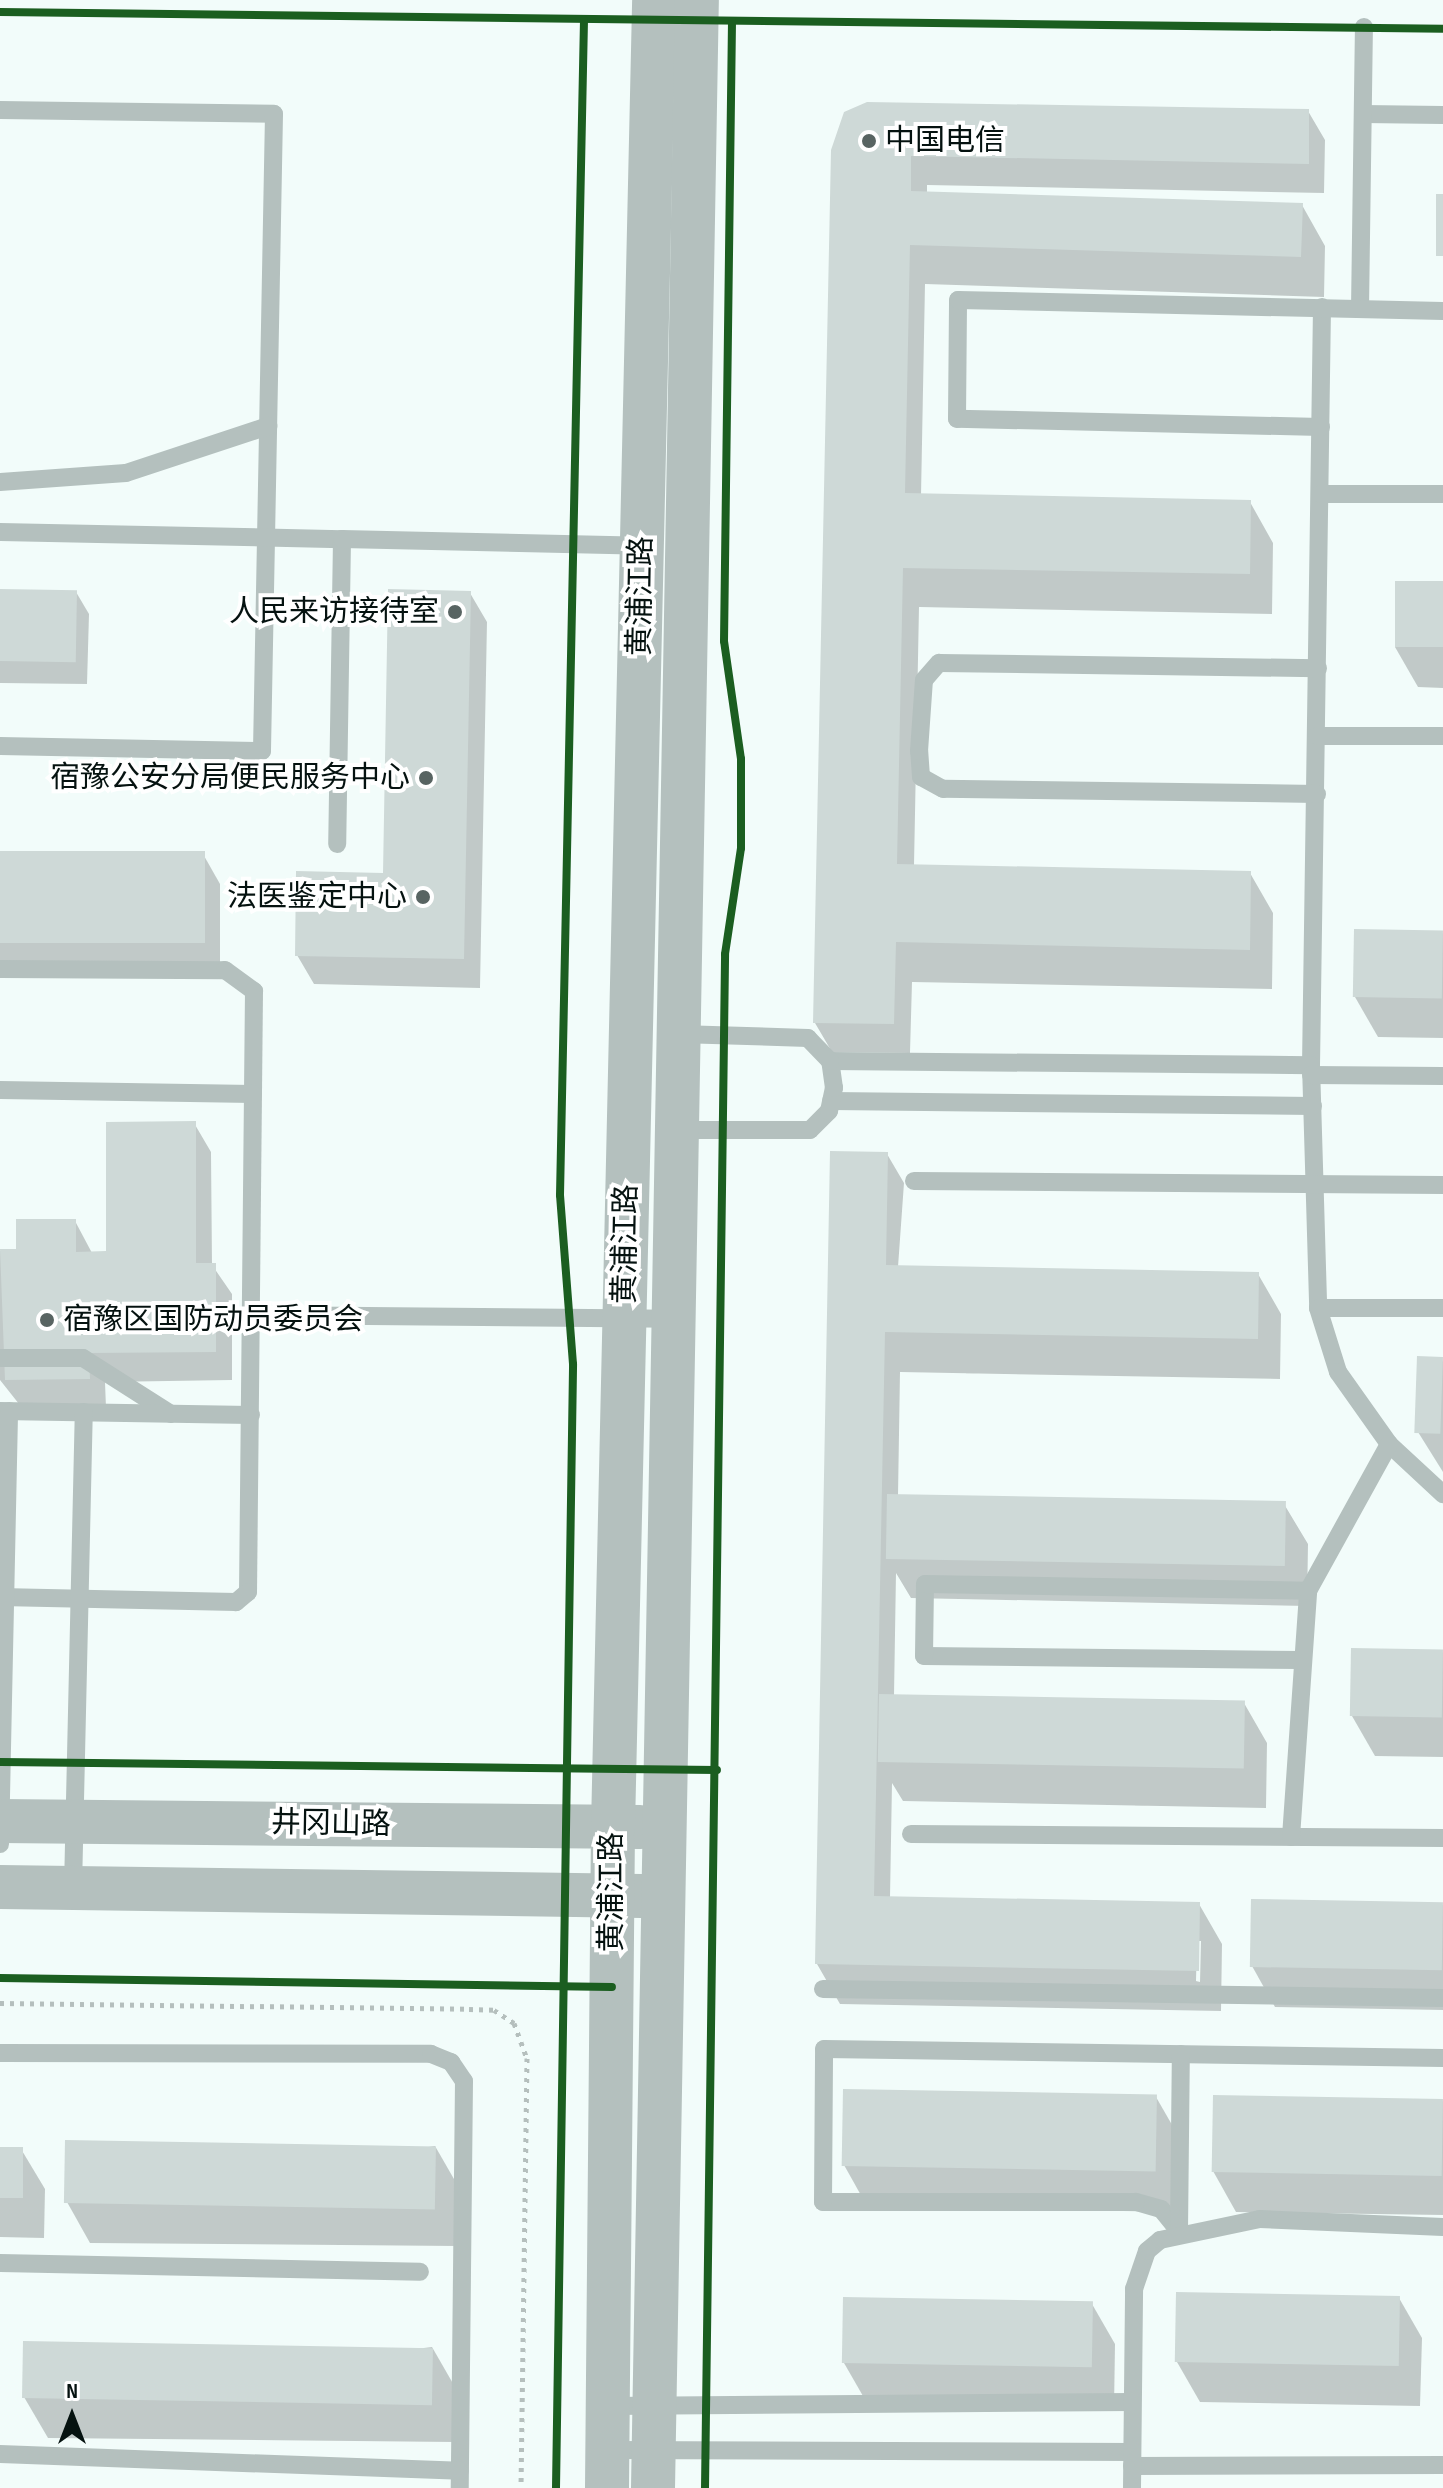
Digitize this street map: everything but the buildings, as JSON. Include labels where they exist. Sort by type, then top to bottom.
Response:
[{"type":"street","name":"黄浦江路","points":[[607,2469],[613,1827],[654,0]]},
{"type":"street","name":"黄浦江路","points":[[653,2469],[675,1034],[697,0]]},
{"type":"street","name":"井冈山路","points":[[0,1821],[662,1828]]},
{"type":"street","points":[[0,1887],[662,1896]]},
{"type":"lane","points":[[1360,309],[1364,27]]},
{"type":"lane","points":[[0,110],[274,114],[262,751],[0,746]]},
{"type":"lane","points":[[1363,114],[1443,115]]},
{"type":"lane","points":[[1321,427],[957,419],[958,300],[1443,311]]},
{"type":"lane","points":[[1322,307],[1311,1070],[1318,1308],[1338,1372],[1389,1444],[1443,1494]]},
{"type":"lane","points":[[0,482],[126,473],[268,426]]},
{"type":"lane","points":[[1320,494],[1443,494]]},
{"type":"lane","points":[[0,532],[685,547]]},
{"type":"lane","points":[[337,844],[342,539]]},
{"type":"lane","points":[[1317,794],[943,789],[921,777],[919,751],[924,680],[939,663],[1318,668]]},
{"type":"lane","points":[[1317,736],[1443,736]]},
{"type":"lane","points":[[0,969],[225,970],[254,991],[248,1592],[236,1602],[2,1597]]},
{"type":"lane","points":[[675,1034],[799,1036],[830,1061],[1311,1070],[1443,1076]]},
{"type":"lane","points":[[674,1130],[810,1130],[831,1101],[830,1061]]},
{"type":"lane","points":[[0,1090],[253,1094]]},
{"type":"lane","points":[[831,1101],[1313,1106]]},
{"type":"lane","points":[[914,1181],[1443,1185]]},
{"type":"lane","points":[[1318,1308],[1443,1308]]},
{"type":"lane","points":[[251,1315],[671,1319]]},
{"type":"lane","points":[[0,1358],[83,1358],[171,1414]]},
{"type":"lane","points":[[0,1844],[4,1411],[251,1415]]},
{"type":"lane","points":[[73,1888],[84,1412]]},
{"type":"lane","points":[[1291,1837],[1299,1660],[1308,1591],[1389,1444]]},
{"type":"lane","points":[[1299,1660],[924,1656],[925,1584],[1308,1591]]},
{"type":"lane","points":[[911,1834],[1443,1838]]},
{"type":"lane","points":[[823,1989],[1443,1998]]},
{"type":"lane","points":[[1179,2231],[1161,2209],[1136,2202],[823,2202],[824,2049],[1443,2058]]},
{"type":"lane","points":[[0,2053],[431,2054],[451,2062],[464,2081],[460,2479],[0,2454]]},
{"type":"lane","points":[[1179,2231],[1181,2054]]},
{"type":"lane","points":[[1132,2488],[1138,2269],[1147,2251],[1179,2231],[1273,2219],[1443,2227]]},
{"type":"lane","points":[[0,2263],[420,2272]]},
{"type":"lane","points":[[608,2406],[1132,2402]]},
{"type":"lane","points":[[607,2469],[1132,2459],[1443,2465]]},
{"type":"path","points":[[0,2003],[469,2009],[494,2010],[514,2023],[527,2058],[521,2488]]},
{"type":"cycle path","points":[[0,12],[1443,29]]},
{"type":"cycle path","points":[[556,2488],[573,1364],[560,1195],[584,20]]},
{"type":"cycle path","points":[[705,2488],[725,954],[741,848],[741,759],[724,641],[732,21]]},
{"type":"cycle path","points":[[0,1762],[717,1770]]},
{"type":"cycle path","points":[[0,1978],[612,1987]]},
{"type":"place","name":"中国电信","points":[[869,141]]},
{"type":"place","name":"人民来访接待室","points":[[455,612]]},
{"type":"place","name":"宿豫公安分局便民服务中心","points":[[426,778]]},
{"type":"place","name":"法医鉴定中心","points":[[423,897]]},
{"type":"place","name":"宿豫区国防动员委员会","points":[[47,1320]]}]
